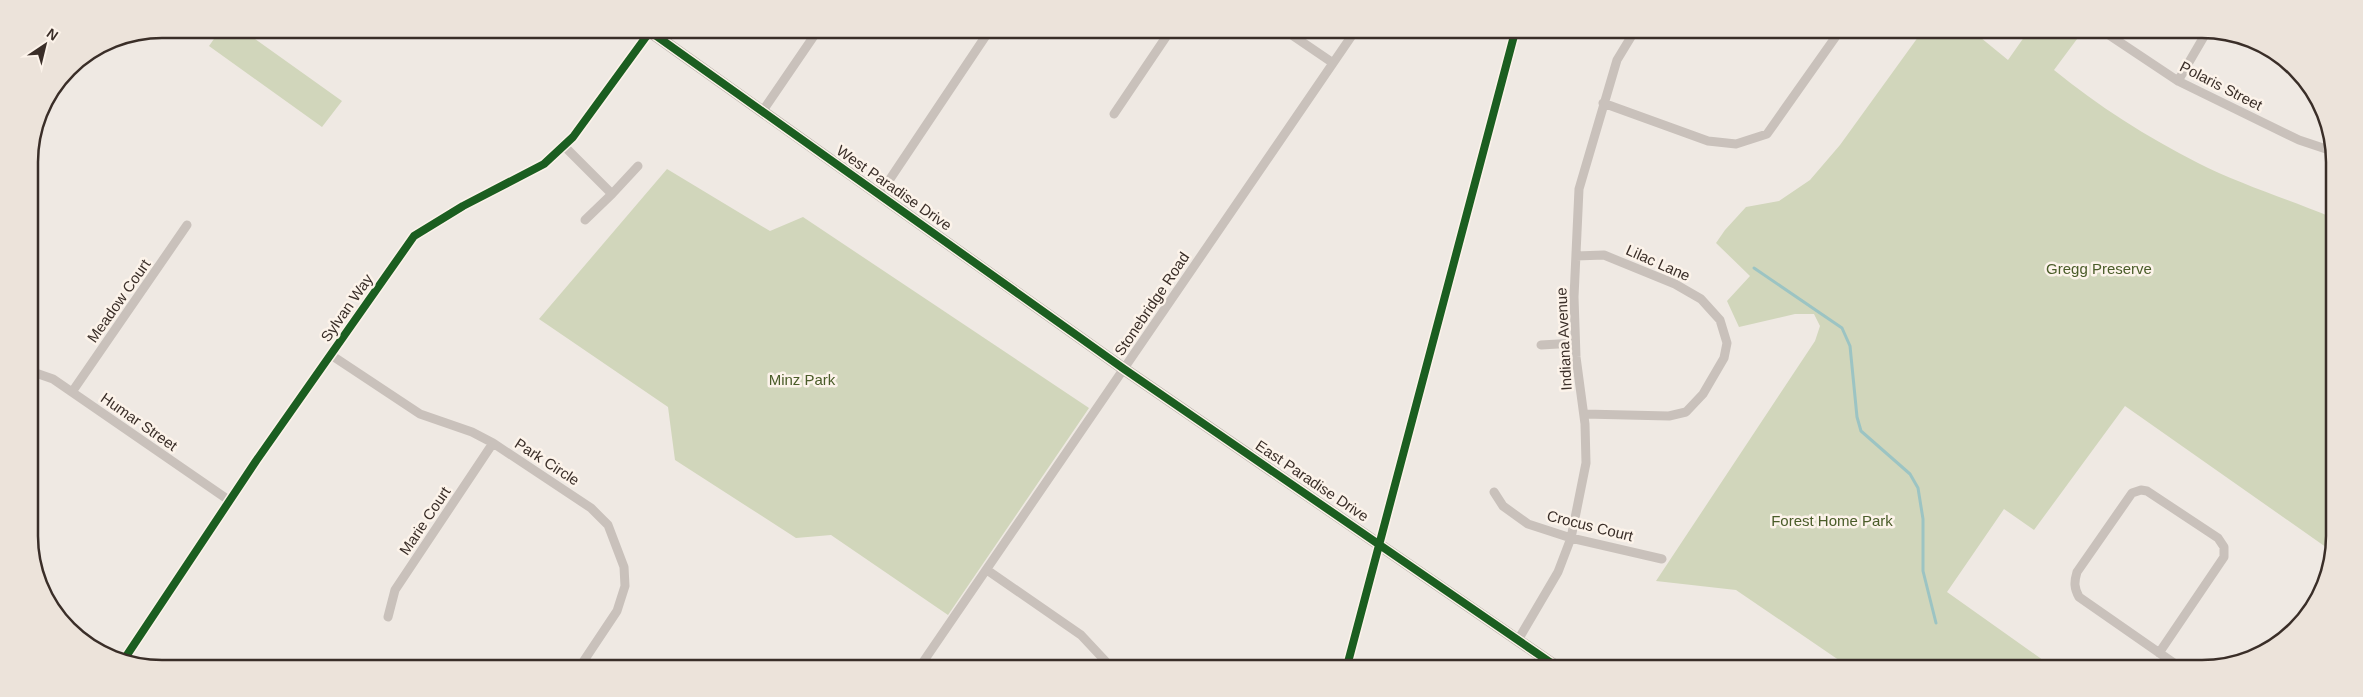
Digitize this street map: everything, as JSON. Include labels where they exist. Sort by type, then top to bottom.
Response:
[{"type":"street","name":"Sylvan Way","points":[[127,654],[230,501],[414,236],[463,206],[544,164],[573,137],[643,38]]},
{"type":"street","name":"West Paradise Drive","points":[[660,38],[1124,369]]},
{"type":"street","points":[[762,112],[813,38]]},
{"type":"street","points":[[880,194],[984,38]]},
{"type":"street","points":[[1114,114],[1165,38]]},
{"type":"street","points":[[1296,38],[1333,63]]},
{"type":"street","name":"Stonebridge Road","points":[[925,660],[1350,38]]},
{"type":"street","name":"Indiana Avenue","points":[[1518,640],[1530,623],[1558,572],[1571,538],[1586,463],[1584,414],[1575,343],[1574,297],[1580,189],[1603,103],[1617,60],[1630,38]]},
{"type":"street","points":[[1603,103],[1708,140],[1736,144],[1767,134],[1835,38]]},
{"type":"street","name":"Polaris Street","points":[[2114,38],[2178,81],[2299,140],[2324,148]]},
{"type":"street","points":[[2178,81],[2203,38]]},
{"type":"street","points":[[564,145],[612,194]]},
{"type":"street","points":[[585,220],[638,166]]},
{"type":"street","name":"Meadow Court","points":[[72,392],[187,225]]},
{"type":"street","name":"Lilac Lane","points":[[1576,256],[1604,255],[1675,284],[1701,299],[1720,320],[1727,343],[1724,358],[1703,394],[1686,412],[1669,416],[1584,414]]},
{"type":"street","points":[[1541,345],[1575,343]]},
{"type":"street","name":"Park Circle","points":[[331,355],[420,414],[472,432],[494,443],[591,508],[608,526],[624,567],[625,586],[619,604],[584,660]]},
{"type":"street","name":"East Paradise Drive","points":[[1124,369],[1546,659]]},
{"type":"street","name":"Humar Street","points":[[38,374],[53,379],[230,501]]},
{"type":"street","name":"Marie Court","points":[[388,617],[395,590],[494,443]]},
{"type":"street","points":[[2160,652],[2224,557],[2224,547],[2218,538],[2148,492],[2141,490],[2132,493],[2077,572],[2074,581],[2079,597],[2169,659]]},
{"type":"street","name":"Crocus Court","points":[[1494,492],[1503,506],[1512,515],[1528,524],[1571,538],[1662,559]]},
{"type":"street","points":[[986,570],[1081,635],[1104,660]]},
{"type":"green space","points":[[215,38],[254,38],[342,101],[322,127],[209,46]]},
{"type":"green space","points":[[1917,38],[1981,38],[2008,60],[2023,38],[2078,38],[2054,70],[2088,96],[2160,143],[2198,163],[2247,185],[2326,215],[2325,546],[2125,406],[2034,530],[2004,509],[1947,592],[2041,659],[1838,659],[1736,590],[1656,581],[1815,341],[1820,326],[1814,314],[1795,314],[1739,327],[1727,301],[1750,276],[1716,243],[1746,207],[1779,201],[1810,180],[1840,145]]},
{"type":"green space","name":"Minz Park","points":[[667,169],[770,231],[803,217],[1089,408],[948,615],[831,535],[796,538],[675,460],[668,407],[539,319]]},
{"type":"waterway","points":[[1754,268],[1842,328],[1850,346],[1857,417],[1861,431],[1910,474],[1918,488],[1923,519],[1923,571],[1936,623]]},
{"type":"cycle path","points":[[128,654],[256,461],[414,236],[463,206],[544,164],[573,137],[645,38]]},
{"type":"cycle path","points":[[659,38],[1124,369],[1546,659]]},
{"type":"cycle path","points":[[1349,659],[1513,38]]},
{"type":"park label","name":"Gregg Preserve","points":[[2099,269]]},
{"type":"park label","name":"Forest Home Park","points":[[1832,521]]}]
